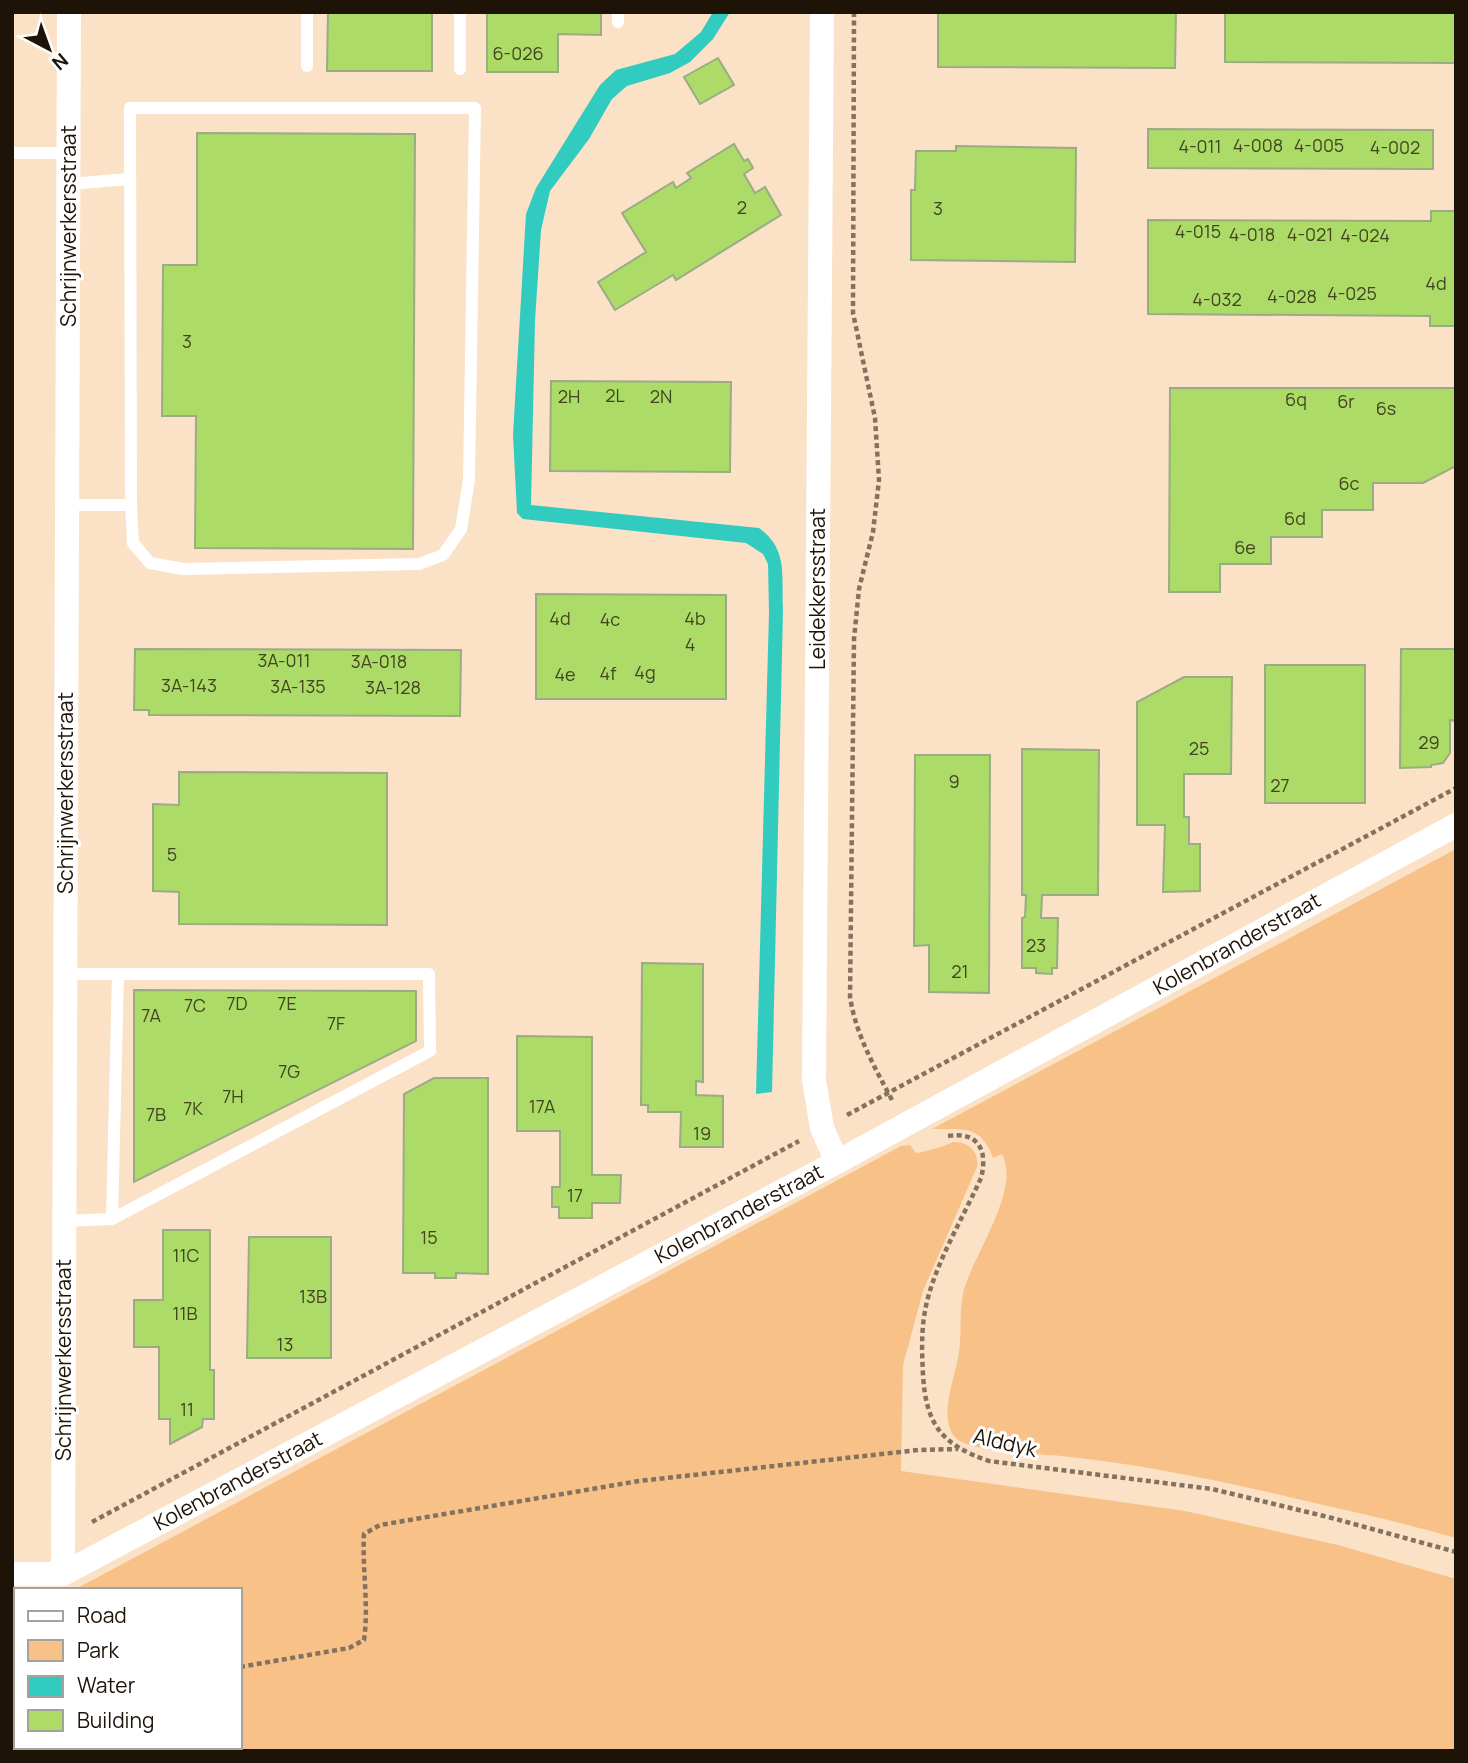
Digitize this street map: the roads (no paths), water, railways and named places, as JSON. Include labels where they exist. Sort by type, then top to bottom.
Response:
[{"type":"street","name":"Schrijnwerkersstraat","points":[[63,1574],[69,12]]},
{"type":"street","name":"Leidekkersstraat","points":[[822,12],[814,1080],[822,1128],[837,1162]]},
{"type":"street","name":"Kolenbranderstraat","points":[[12,1574],[63,1574],[837,1162],[1456,825]]},
{"type":"lane","points":[[307,12],[307,66]]},
{"type":"lane","points":[[460,12],[460,69]]},
{"type":"lane","points":[[130,108],[475,108],[469,480],[461,529],[443,555],[419,564],[183,569],[150,563],[133,543],[129,179],[130,108]]},
{"type":"lane","points":[[12,153],[69,153]]},
{"type":"lane","points":[[69,184],[129,179]]},
{"type":"lane","points":[[68,505],[131,505]]},
{"type":"lane","points":[[64,1221],[112,1219],[430,1051],[429,974],[65,974]]},
{"type":"lane","points":[[112,1219],[118,974]]},
{"type":"water","points":[[713,12],[730,12],[713,39],[690,62],[670,73],[627,86],[612,99],[589,139],[550,191],[541,230],[535,321],[531,505],[759,528],[769,536],[779,555],[782,564],[783,610],[772,1092],[756,1094],[768,564],[763,554],[746,543],[523,519],[517,513],[513,435],[526,214],[536,188],[600,85],[616,70],[675,54],[701,32]]}]
